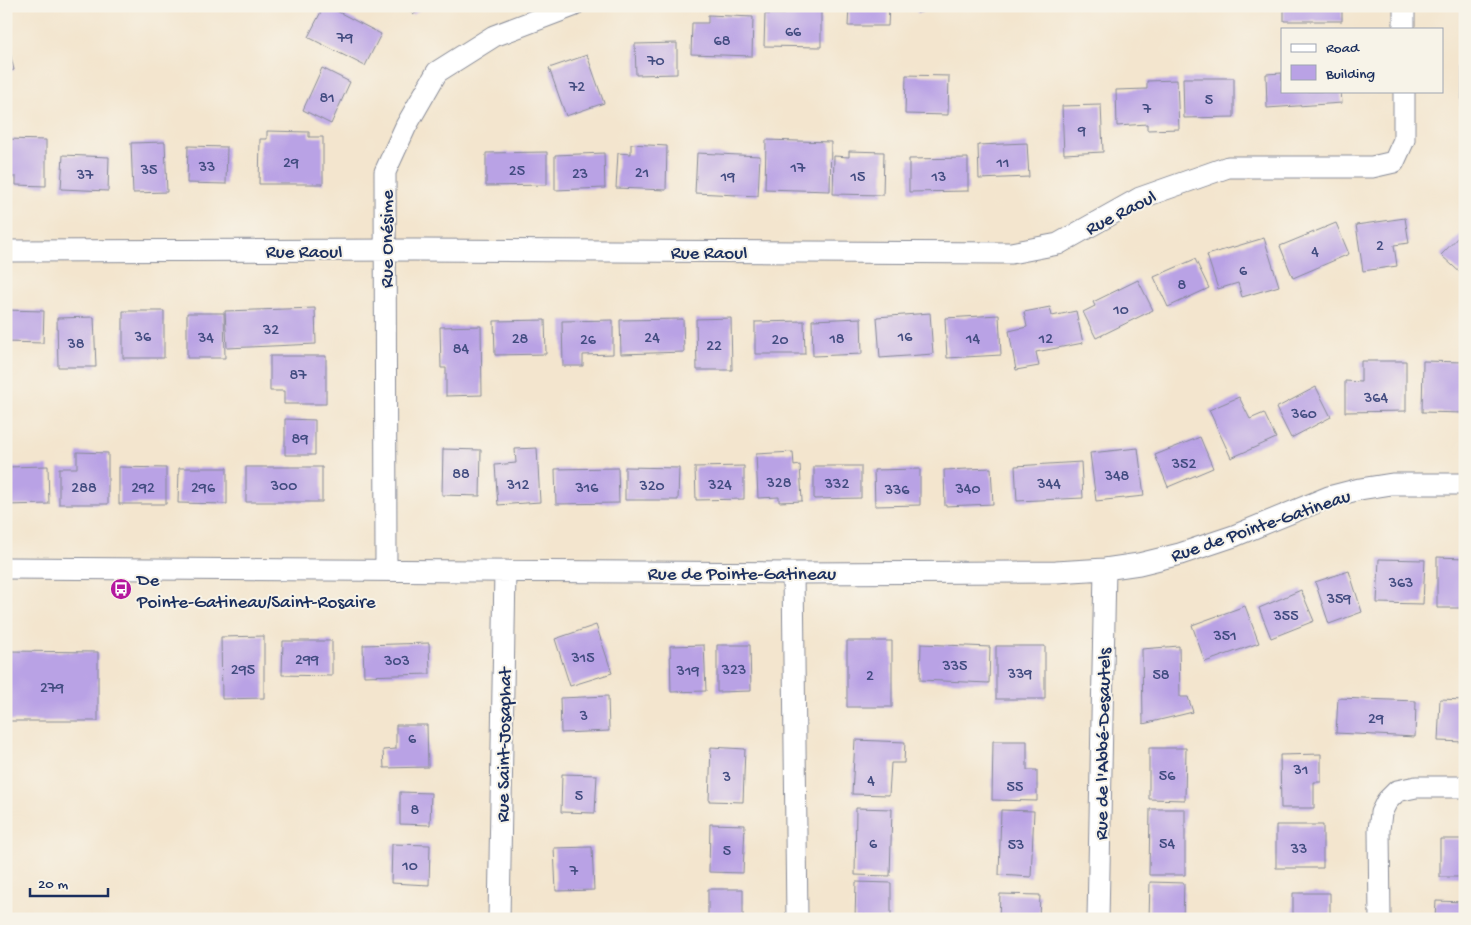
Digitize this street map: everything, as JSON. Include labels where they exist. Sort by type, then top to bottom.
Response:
[{"type":"street","name":"Rue Onésime","points":[[386,570],[386,172],[406,126],[437,72],[494,36],[573,6]]},
{"type":"street","points":[[1404,6],[1404,28]]},
{"type":"street","name":"Rue Raoul","points":[[6,251],[385,250],[1011,253],[1058,244],[1140,198],[1228,167],[1372,167],[1394,162],[1404,140],[1404,92]]},
{"type":"street","name":"Rue de Pointe-Gatineau","points":[[6,568],[793,573],[1056,572],[1105,569],[1139,564],[1206,547],[1330,497],[1360,489],[1392,484],[1465,484]]},
{"type":"street","name":"Rue de l'Abbé-Desautels","points":[[1098,919],[1105,569]]},
{"type":"street","name":"Rue Saint-Josaphat","points":[[499,919],[505,570]]},
{"type":"street","points":[[793,573],[797,919]]},
{"type":"street","points":[[1380,919],[1379,830],[1381,813],[1387,800],[1397,791],[1416,787],[1465,787]]},
{"type":"building","points":[[324,6],[381,34],[365,66],[308,37]]},
{"type":"building","points":[[406,6],[424,6],[413,15]]},
{"type":"building","points":[[785,6],[821,6],[821,47],[764,46],[765,14],[785,14]]},
{"type":"building","points":[[849,6],[889,6],[888,26],[848,26]]},
{"type":"building","points":[[916,6],[939,6],[939,7],[917,13]]},
{"type":"building","points":[[1284,6],[1342,6],[1342,21],[1284,21]]},
{"type":"building","points":[[1461,10],[1465,10],[1465,40],[1461,40]]},
{"type":"building","points":[[708,15],[753,17],[752,56],[691,54],[692,23],[708,23]]},
{"type":"building","points":[[6,35],[14,70],[6,72]]},
{"type":"building","points":[[677,43],[677,74],[636,75],[635,44]]},
{"type":"building","points":[[587,55],[604,103],[566,116],[549,68]]},
{"type":"building","points":[[1462,63],[1465,63],[1465,120],[1461,120]]},
{"type":"building","points":[[322,68],[350,82],[331,124],[303,110]]},
{"type":"building","points":[[1281,73],[1281,92],[1341,92],[1342,103],[1267,108],[1266,74]]},
{"type":"building","points":[[906,75],[949,76],[948,115],[905,114]]},
{"type":"building","points":[[1183,78],[1234,78],[1234,117],[1184,118]]},
{"type":"building","points":[[1177,80],[1179,129],[1147,130],[1147,124],[1117,126],[1116,90],[1147,89],[1147,81]]},
{"type":"building","points":[[1101,105],[1103,152],[1064,154],[1062,106]]},
{"type":"building","points":[[267,131],[309,132],[309,137],[323,137],[323,184],[259,184],[260,139],[267,139]]},
{"type":"building","points":[[6,139],[46,140],[46,186],[16,185],[16,177],[6,177]]},
{"type":"building","points":[[766,140],[831,142],[830,191],[765,189]]},
{"type":"building","points":[[165,142],[167,192],[133,193],[131,143]]},
{"type":"building","points":[[1027,143],[1029,177],[979,179],[978,145]]},
{"type":"building","points":[[631,144],[667,146],[666,190],[616,188],[618,153],[631,154]]},
{"type":"building","points":[[188,146],[227,147],[226,184],[187,183]]},
{"type":"building","points":[[849,151],[884,152],[883,195],[833,194],[834,156],[849,157]]},
{"type":"building","points":[[547,152],[547,185],[486,186],[486,153]]},
{"type":"building","points":[[604,153],[605,188],[555,190],[555,155]]},
{"type":"building","points":[[697,153],[760,156],[758,196],[695,193]]},
{"type":"building","points":[[63,155],[109,157],[108,191],[61,189]]},
{"type":"building","points":[[968,158],[968,191],[909,192],[909,159]]},
{"type":"building","points":[[1405,218],[1409,243],[1394,245],[1397,266],[1363,271],[1356,225]]},
{"type":"building","points":[[1336,223],[1349,254],[1293,278],[1280,246]]},
{"type":"building","points":[[1465,230],[1465,277],[1441,255]]},
{"type":"building","points":[[1264,238],[1279,286],[1242,297],[1238,283],[1218,289],[1207,255]]},
{"type":"building","points":[[1195,259],[1209,288],[1168,307],[1154,277]]},
{"type":"building","points":[[1138,280],[1153,310],[1096,338],[1083,312],[1095,306],[1093,302]]},
{"type":"building","points":[[1050,307],[1052,316],[1076,311],[1083,343],[1036,352],[1039,366],[1016,370],[1009,331],[1027,327],[1024,312]]},
{"type":"building","points":[[315,308],[316,344],[227,348],[225,311]]},
{"type":"building","points":[[6,310],[44,311],[43,343],[6,342]]},
{"type":"building","points":[[123,311],[164,311],[164,358],[123,358]]},
{"type":"building","points":[[187,313],[224,313],[225,358],[187,358]]},
{"type":"building","points":[[930,313],[933,354],[880,358],[877,317]]},
{"type":"building","points":[[999,315],[1001,355],[947,358],[945,318]]},
{"type":"building","points":[[94,317],[96,367],[58,367],[57,318]]},
{"type":"building","points":[[731,318],[732,370],[697,370],[696,319]]},
{"type":"building","points":[[861,318],[862,354],[813,356],[812,320]]},
{"type":"building","points":[[683,319],[684,352],[621,354],[620,320]]},
{"type":"building","points":[[545,320],[546,354],[495,355],[494,321]]},
{"type":"building","points":[[613,320],[613,354],[583,355],[583,366],[563,366],[562,321]]},
{"type":"building","points":[[804,321],[805,354],[755,354],[755,322]]},
{"type":"building","points":[[481,326],[482,395],[446,396],[446,368],[441,368],[440,327]]},
{"type":"building","points":[[270,356],[326,356],[326,404],[284,404],[284,391],[270,391]]},
{"type":"building","points":[[1361,361],[1406,361],[1406,411],[1345,412],[1345,381],[1361,382]]},
{"type":"building","points":[[1423,361],[1465,362],[1465,413],[1422,412]]},
{"type":"building","points":[[1316,387],[1331,417],[1291,438],[1276,408]]},
{"type":"building","points":[[1239,397],[1250,419],[1264,413],[1276,438],[1231,458],[1209,410]]},
{"type":"building","points":[[285,419],[315,420],[315,455],[285,455]]},
{"type":"building","points":[[1200,437],[1213,468],[1168,487],[1155,455]]},
{"type":"building","points":[[537,448],[540,502],[498,505],[495,465],[516,463],[515,449]]},
{"type":"building","points":[[1138,448],[1144,496],[1096,501],[1090,453]]},
{"type":"building","points":[[443,449],[481,450],[480,496],[442,495]]},
{"type":"building","points":[[77,452],[108,453],[108,504],[59,504],[59,468],[77,468]]},
{"type":"building","points":[[793,452],[794,466],[800,465],[802,501],[779,502],[779,497],[758,498],[756,454]]},
{"type":"building","points":[[1081,462],[1083,498],[1017,501],[1015,466]]},
{"type":"building","points":[[48,466],[49,504],[6,505],[6,467]]},
{"type":"building","points":[[744,466],[744,499],[696,500],[695,467]]},
{"type":"building","points":[[814,466],[861,466],[861,498],[814,499]]},
{"type":"building","points":[[119,467],[166,468],[166,504],[119,504]]},
{"type":"building","points":[[246,467],[322,467],[322,502],[246,502]]},
{"type":"building","points":[[625,467],[679,468],[678,500],[625,500]]},
{"type":"building","points":[[179,468],[227,468],[227,504],[178,503]]},
{"type":"building","points":[[618,468],[619,503],[556,504],[555,469]]},
{"type":"building","points":[[991,468],[993,504],[945,506],[944,470]]},
{"type":"building","points":[[920,469],[920,505],[875,506],[874,470]]},
{"type":"building","points":[[1437,557],[1465,558],[1465,608],[1437,608]]},
{"type":"building","points":[[1379,559],[1425,560],[1423,604],[1377,603]]},
{"type":"building","points":[[1349,571],[1362,612],[1329,624],[1315,582]]},
{"type":"building","points":[[1301,590],[1314,621],[1271,638],[1259,608]]},
{"type":"building","points":[[1245,606],[1259,643],[1205,662],[1192,625]]},
{"type":"building","points":[[596,625],[612,673],[570,686],[555,639]]},
{"type":"building","points":[[264,636],[264,698],[222,699],[221,637]]},
{"type":"building","points":[[283,641],[332,641],[332,676],[282,675]]},
{"type":"building","points":[[847,641],[892,641],[892,707],[847,707]]},
{"type":"building","points":[[429,643],[430,674],[364,676],[363,645]]},
{"type":"building","points":[[921,644],[990,647],[989,683],[920,680]]},
{"type":"building","points":[[704,645],[706,691],[671,692],[670,646]]},
{"type":"building","points":[[717,645],[750,645],[751,691],[717,692]]},
{"type":"building","points":[[996,646],[1045,646],[1045,699],[996,699]]},
{"type":"building","points":[[1179,646],[1180,697],[1188,697],[1193,712],[1143,724],[1142,649]]},
{"type":"building","points":[[6,651],[98,652],[98,721],[6,721]]},
{"type":"building","points":[[608,696],[609,731],[561,733],[560,698]]},
{"type":"building","points":[[1338,698],[1416,701],[1415,737],[1336,733]]},
{"type":"building","points":[[1440,699],[1465,700],[1465,742],[1438,741]]},
{"type":"building","points":[[396,725],[427,725],[428,767],[384,768],[383,750],[396,749]]},
{"type":"building","points":[[855,740],[905,742],[904,763],[891,763],[889,795],[852,794]]},
{"type":"building","points":[[993,741],[1027,741],[1027,770],[1037,770],[1037,801],[992,800]]},
{"type":"building","points":[[711,747],[745,749],[743,802],[709,801]]},
{"type":"building","points":[[1149,748],[1186,748],[1185,800],[1149,799]]},
{"type":"building","points":[[1321,754],[1321,782],[1314,782],[1314,808],[1281,808],[1280,755]]},
{"type":"building","points":[[562,774],[597,775],[595,813],[561,812]]},
{"type":"building","points":[[400,792],[431,793],[430,825],[400,824]]},
{"type":"building","points":[[856,808],[892,809],[890,876],[855,875]]},
{"type":"building","points":[[1150,809],[1185,809],[1185,875],[1149,875]]},
{"type":"building","points":[[1001,810],[1034,811],[1031,877],[999,875]]},
{"type":"building","points":[[710,824],[745,825],[743,873],[709,872]]},
{"type":"building","points":[[1276,825],[1323,825],[1323,868],[1276,868]]},
{"type":"building","points":[[1440,839],[1465,839],[1465,877],[1440,877]]},
{"type":"building","points":[[392,844],[430,845],[429,885],[391,883]]},
{"type":"building","points":[[592,847],[594,890],[556,891],[554,848]]},
{"type":"building","points":[[856,882],[891,883],[891,919],[855,919]]},
{"type":"building","points":[[1150,882],[1184,883],[1183,919],[1149,919]]},
{"type":"building","points":[[708,889],[743,889],[743,919],[708,919]]},
{"type":"building","points":[[1293,893],[1330,893],[1330,919],[1293,919]]},
{"type":"building","points":[[1000,894],[1040,895],[1039,919],[999,919]]},
{"type":"building","points":[[1436,901],[1465,902],[1465,919],[1435,919]]},
{"type":"place","name":"De Pointe-Gatineau/Saint-Rosaire","points":[[121,589]]}]
